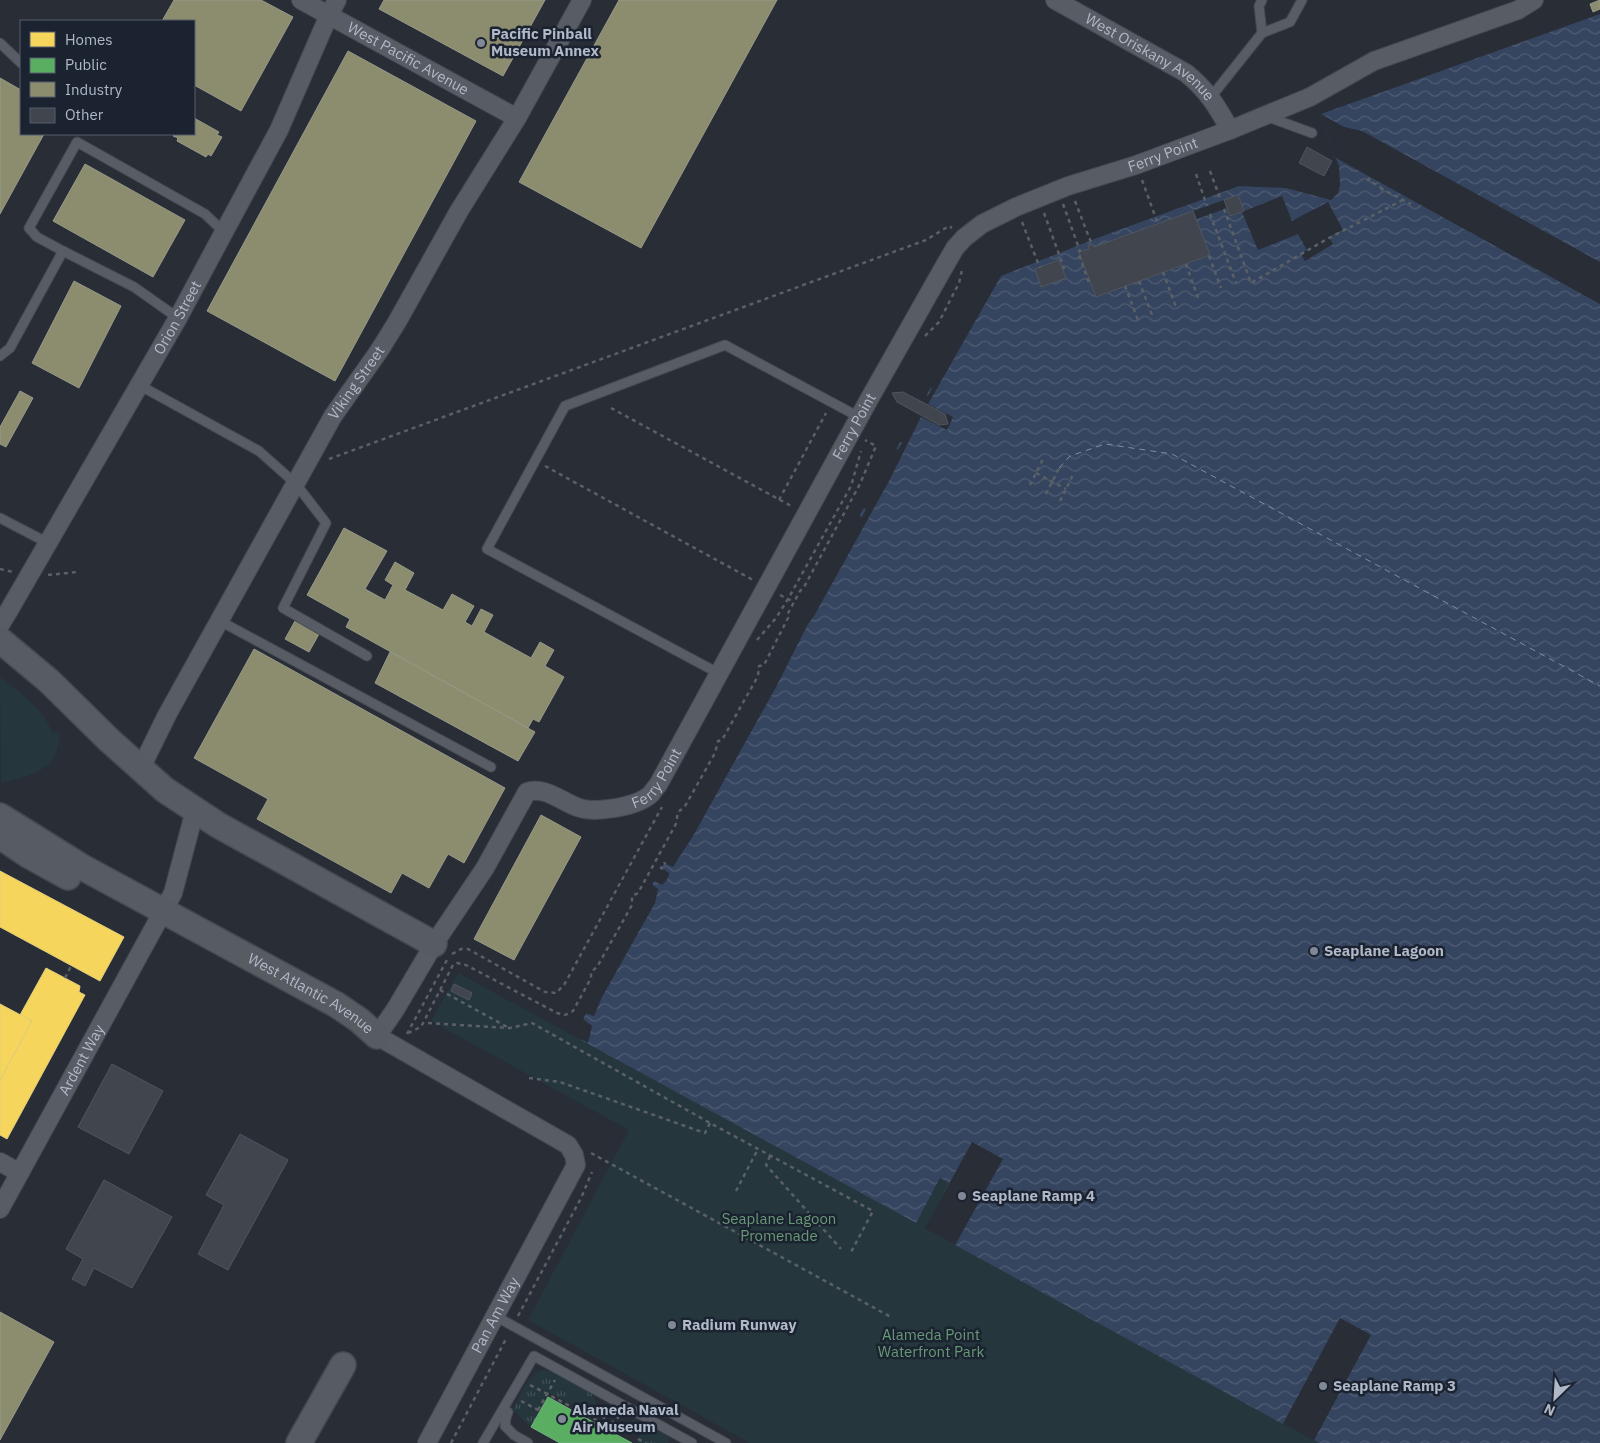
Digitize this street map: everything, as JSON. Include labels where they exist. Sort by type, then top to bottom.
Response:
[{"type":"street","name":"West Pacific Avenue","points":[[301,0],[333,8],[517,118]]},
{"type":"street","name":"Viking Street","points":[[140,770],[167,715],[333,416],[397,322],[460,210],[517,118],[582,0]]},
{"type":"street","name":"West Oriskany Avenue","points":[[1055,0],[1186,73],[1202,86],[1211,97],[1230,130]]},
{"type":"street","name":"Ferry Point","points":[[377,1036],[396,1010],[434,944],[485,868],[527,792],[534,790],[546,793],[579,808],[597,810],[616,808],[640,800],[650,794],[658,785],[859,417],[955,248],[964,238],[982,224],[1016,207],[1063,188],[1136,165],[1230,130],[1310,97],[1374,61],[1518,10],[1534,0]]},
{"type":"street","name":"Orion Street","points":[[0,624],[178,318],[279,130],[333,8]]},
{"type":"street","points":[[0,640],[48,681],[140,770],[164,790],[195,810],[434,944]]},
{"type":"street","name":"Ardent Way","points":[[0,1209],[176,886],[195,810]]},
{"type":"street","name":"West Atlantic Avenue","points":[[0,816],[160,918]]},
{"type":"street","name":"West Atlantic Avenue","points":[[0,836],[28,855],[336,1005],[359,1020],[377,1036]]},
{"type":"street","name":"Pan Am Way","points":[[377,1036],[568,1145],[574,1155],[576,1165],[427,1443]]},
{"type":"street","points":[[0,1162],[20,1173]]},
{"type":"street","points":[[299,1443],[343,1365]]},
{"type":"lane","points":[[1262,0],[1259,6],[1262,33]]},
{"type":"lane","points":[[1211,97],[1262,33],[1290,22],[1302,0]]},
{"type":"lane","points":[[0,43],[20,62]]},
{"type":"lane","points":[[1263,115],[1312,133]]},
{"type":"lane","points":[[178,318],[134,287],[37,237],[29,228],[77,138],[205,214],[224,232]]},
{"type":"lane","points":[[0,356],[10,348],[63,251]]},
{"type":"lane","points":[[718,673],[487,549],[565,406],[725,344],[859,417]]},
{"type":"lane","points":[[139,385],[259,451],[296,484],[326,523],[283,608],[367,656]]},
{"type":"lane","points":[[0,518],[48,543]]},
{"type":"lane","points":[[220,621],[491,767]]},
{"type":"lane","points":[[495,1316],[726,1443]]},
{"type":"lane","points":[[483,1443],[534,1356],[692,1443]]},
{"type":"lane","points":[[503,1409],[508,1412],[506,1426],[514,1435],[528,1443]]},
{"type":"path","points":[[1136,165],[1158,224]]},
{"type":"path","points":[[1210,171],[1221,201]]},
{"type":"path","points":[[1196,174],[1207,206]]},
{"type":"path","points":[[1370,178],[1368,180],[1411,204]]},
{"type":"path","points":[[1063,188],[1086,229],[1092,245]]},
{"type":"path","points":[[1063,188],[1073,233],[1080,251],[1078,252],[1090,286]]},
{"type":"path","points":[[1380,188],[1392,194]]},
{"type":"path","points":[[1039,198],[1064,268],[1062,269]]},
{"type":"path","points":[[1224,209],[1251,283],[1329,238],[1403,200]]},
{"type":"path","points":[[1016,207],[1040,268]]},
{"type":"path","points":[[1210,214],[1236,283]]},
{"type":"path","points":[[306,467],[926,240],[949,226]]},
{"type":"path","points":[[1209,256],[1221,288]]},
{"type":"path","points":[[1186,264],[1198,298]]},
{"type":"path","points":[[1163,272],[1176,307]]},
{"type":"path","points":[[1139,281],[1152,315]]},
{"type":"path","points":[[1125,286],[1138,320]]},
{"type":"path","points":[[779,500],[832,402]]},
{"type":"path","points":[[611,408],[794,508]]},
{"type":"path","points":[[1030,485],[1043,459]]},
{"type":"path","points":[[535,461],[754,580]]},
{"type":"path","points":[[1046,494],[1059,468]]},
{"type":"path","points":[[1036,473],[1066,489]]},
{"type":"path","points":[[1060,502],[1073,475]]},
{"type":"path","points":[[774,591],[794,602]]},
{"type":"path","points":[[663,869],[661,868],[664,863],[666,864]]},
{"type":"path","points":[[65,978],[71,966]]},
{"type":"path","points":[[440,990],[510,1028]]},
{"type":"path","points":[[428,1023],[510,1028],[532,1024],[873,1211],[850,1254]]},
{"type":"path","points":[[529,1078],[560,1082],[705,1133],[710,1123]]},
{"type":"path","points":[[736,1191],[758,1149]]},
{"type":"path","points":[[591,1153],[891,1317]]},
{"type":"path","points":[[770,1156],[766,1165],[841,1249]]},
{"type":"path","points":[[450,1443],[584,1192]]},
{"type":"path","points":[[511,1395],[539,1410],[560,1371]]},
{"type":"path","points":[[520,1379],[604,1424]]},
{"type":"path","points":[[603,1395],[604,1428],[631,1410]]},
{"type":"path","points":[[638,1439],[646,1443]]},
{"type":"green space","points":[[0,677],[38,709],[52,733],[60,733],[56,753],[47,766],[24,777],[1,783]]},
{"type":"green space","name":"Alameda Point Waterfront Park","points":[[458,973],[916,1222],[946,1168],[955,1173],[925,1228],[1319,1443],[750,1443],[528,1320],[629,1130],[431,1021]]},
{"type":"green space","points":[[542,1370],[552,1372],[592,1394],[597,1404],[593,1416],[550,1393],[531,1427],[513,1410],[528,1381],[537,1372]]},
{"type":"green space","points":[[635,1419],[671,1437],[668,1443],[636,1443],[641,1434],[623,1424]]},
{"type":"water","points":[[1600,14],[1600,1443],[1319,1443],[1314,1440],[1330,1410],[1300,1393],[1283,1424],[955,1245],[968,1221],[938,1204],[949,1183],[940,1178],[916,1223],[581,1040],[583,1019],[654,886],[652,885],[664,863],[666,864],[781,656],[776,653],[778,649],[783,652],[787,646],[996,270],[1259,173],[1327,187],[1333,181],[1335,158],[1321,114]]},
{"type":"pier","points":[[1321,114],[1344,127],[1362,131],[1600,262],[1600,304],[1336,158],[1339,166],[1340,185],[1338,193],[1331,200],[1286,188],[1239,186],[1097,238],[1001,276],[928,404],[953,417],[947,430],[921,417],[889,481],[808,624],[776,687],[693,836],[673,867],[664,863],[662,868],[669,873],[666,881],[662,885],[654,881],[652,885],[658,889],[655,903],[602,997],[594,1016],[585,1013],[583,1019],[592,1026],[588,1043],[579,1038],[578,1025],[583,1012],[586,1010],[651,887],[650,884],[655,878],[662,862],[665,861],[774,663],[776,664],[781,656],[776,653],[778,649],[783,652],[787,646],[785,644],[857,515],[862,517],[866,509],[861,506],[893,448],[898,450],[902,443],[898,440],[923,394],[928,396],[932,388],[928,385],[994,268],[1126,218],[1259,171],[1293,169],[1314,174],[1327,184],[1330,180],[1328,172],[1335,158]]},
{"type":"pier","points":[[1282,196],[1292,221],[1328,202],[1343,230],[1329,237],[1333,244],[1305,261],[1301,254],[1307,250],[1298,234],[1258,250],[1242,212]]},
{"type":"pier","points":[[1224,200],[1227,208],[1197,219],[1193,211]]},
{"type":"pier","name":"Seaplane Ramp 4","points":[[972,1142],[1003,1159],[955,1245],[953,1243],[965,1221],[937,1206]]},
{"type":"pier","name":"Seaplane Ramp 3","points":[[1340,1318],[1371,1335],[1314,1440],[1312,1439],[1327,1411],[1301,1397],[1285,1425],[1283,1424]]},
{"type":"building: Homes","points":[[0,871],[124,937],[100,981],[0,927]]},
{"type":"building: Homes","points":[[46,968],[80,986],[79,992],[85,995],[7,1139],[0,1135],[0,1080],[32,1021],[20,1015]]},
{"type":"building: Homes","points":[[0,1004],[32,1021],[0,1080]]},
{"type":"building: Public","name":"Alameda Naval Air Museum","points":[[548,1397],[632,1443],[560,1443],[531,1427]]},
{"type":"building: Industry","points":[[174,0],[261,0],[293,17],[241,111],[195,86],[195,20],[163,20]]},
{"type":"building: Industry","name":"Pacific Pinball Museum Annex","points":[[384,0],[545,0],[503,76],[379,9]]},
{"type":"building: Industry","points":[[619,0],[777,0],[641,248],[519,182]]},
{"type":"building: Industry","points":[[1600,0],[1600,9],[1593,12],[1590,4]]},
{"type":"building: Industry","points":[[348,51],[476,121],[335,381],[207,311]]},
{"type":"building: Industry","points":[[0,78],[20,89],[20,135],[43,135],[0,214]]},
{"type":"building: Industry","points":[[195,119],[219,132],[217,135],[222,137],[211,156],[208,154],[206,157],[177,141],[178,138],[173,136],[195,135]]},
{"type":"building: Industry","points":[[85,164],[185,220],[153,277],[53,221]]},
{"type":"building: Industry","points":[[74,281],[121,306],[79,388],[32,363]]},
{"type":"building: Industry","points":[[20,391],[33,398],[6,447],[0,444],[0,427]]},
{"type":"building: Industry","points":[[344,528],[387,551],[365,589],[385,600],[393,585],[385,580],[395,562],[414,573],[405,590],[443,610],[452,594],[474,606],[465,622],[472,626],[481,609],[493,615],[484,632],[531,658],[540,642],[554,650],[545,666],[564,677],[539,722],[533,719],[528,728],[346,627],[350,619],[307,595]]},
{"type":"building: Industry","points":[[295,621],[319,634],[309,652],[285,639]]},
{"type":"building: Industry","points":[[254,649],[505,788],[464,863],[448,854],[429,888],[402,873],[391,893],[257,819],[268,799],[194,758]]},
{"type":"building: Industry","points":[[390,652],[535,732],[518,761],[375,683]]},
{"type":"building: Industry","points":[[541,815],[581,837],[514,960],[474,939]]},
{"type":"building: Industry","points":[[0,1312],[54,1342],[0,1440]]},
{"type":"building: Other","points":[[1307,147],[1332,161],[1324,176],[1299,163]]},
{"type":"building: Other","points":[[1238,195],[1244,211],[1230,216],[1224,200]]},
{"type":"building: Other","points":[[1193,211],[1210,255],[1096,297],[1079,252],[1089,249],[1088,246],[1093,244],[1094,247]]},
{"type":"building: Other","points":[[1059,260],[1066,278],[1041,287],[1035,269]]},
{"type":"building: Other","points":[[903,392],[945,414],[948,424],[939,425],[897,402],[892,393]]},
{"type":"building: Other","points":[[454,984],[472,993],[469,1000],[451,991]]},
{"type":"building: Other","points":[[112,1064],[163,1091],[129,1154],[78,1127]]},
{"type":"building: Other","points":[[240,1134],[288,1160],[228,1270],[198,1254],[224,1205],[206,1195]]},
{"type":"building: Other","points":[[104,1180],[172,1217],[132,1288],[94,1268],[85,1286],[72,1279],[83,1259],[66,1249]]},
{"type":"ferry route","points":[[1059,468],[1070,456],[1105,444],[1172,454],[1600,686]]},
{"type":"place","name":"Pacific Pinball Museum Annex","points":[[481,43]]},
{"type":"place","name":"Seaplane Lagoon","points":[[1314,951]]},
{"type":"place","name":"Seaplane Ramp 4","points":[[962,1196]]},
{"type":"place","name":"Radium Runway","points":[[672,1325]]},
{"type":"place","name":"Seaplane Ramp 3","points":[[1323,1386]]},
{"type":"place","name":"Alameda Naval Air Museum","points":[[562,1419]]},
{"type":"park label","name":"Seaplane Lagoon Promenade","points":[[779,1228]]}]
